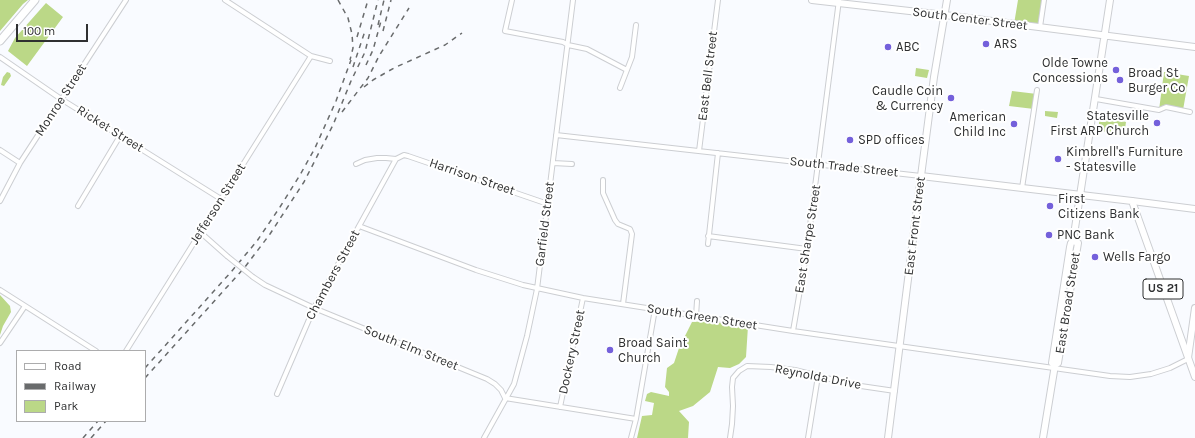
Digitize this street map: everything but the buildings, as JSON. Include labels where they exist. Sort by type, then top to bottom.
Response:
[{"type":"highway","points":[[0,41],[35,0]]},
{"type":"main road","name":"South Center Street","points":[[812,0],[945,15],[1195,47]]},
{"type":"main road","name":"East Front Street","points":[[888,438],[934,77],[948,0]]},
{"type":"main road","name":"East Broad Street","points":[[1043,438],[1055,367],[1058,363],[1067,292],[1078,243],[1074,241],[1080,194],[1096,99],[1110,0]]},
{"type":"main road","name":"South Trade Street","points":[[921,176],[1195,209]]},
{"type":"main road","name":"US 21","points":[[1132,201],[1195,377]]},
{"type":"main road","points":[[1188,359],[1195,308]]},
{"type":"street","name":"Monroe Street","points":[[0,201],[20,164],[126,0]]},
{"type":"street","points":[[225,0],[311,56],[330,61]]},
{"type":"street","points":[[512,0],[506,31],[563,42],[568,45],[587,49],[627,70]]},
{"type":"street","name":"Garfield Street","points":[[484,438],[514,384],[527,336],[537,289],[573,0]]},
{"type":"street","name":"East Bell Street","points":[[699,151],[718,0]]},
{"type":"street","points":[[1040,27],[1044,0]]},
{"type":"street","name":"East Sharpe Street","points":[[793,331],[807,249],[819,164],[839,2]]},
{"type":"street","points":[[620,88],[632,57],[636,25]]},
{"type":"street","name":"Jefferson Street","points":[[127,350],[311,56]]},
{"type":"street","name":"Ricket Street","points":[[0,57],[61,99],[221,199]]},
{"type":"street","points":[[1022,188],[1037,90]]},
{"type":"street","points":[[1096,99],[1159,110],[1166,107],[1190,112]]},
{"type":"street","name":"South Trade Street","points":[[556,135],[921,176]]},
{"type":"street","points":[[78,206],[120,136]]},
{"type":"street","points":[[0,150],[20,164]]},
{"type":"street","points":[[708,244],[718,153]]},
{"type":"street","name":"Harrison Street","points":[[356,164],[365,160],[377,158],[396,159],[404,155],[548,204]]},
{"type":"street","name":"Chambers Street","points":[[277,394],[314,308],[396,159]]},
{"type":"street","points":[[553,162],[572,164]]},
{"type":"street","points":[[603,180],[603,193],[615,220],[618,224],[632,231],[622,304]]},
{"type":"street","name":"South Green Street","points":[[359,226],[476,270],[537,289],[583,298],[900,347],[1055,367],[1110,376],[1130,377],[1157,372],[1170,368],[1188,359]]},
{"type":"street","name":"South Elm Street","points":[[200,232],[253,277],[265,285],[314,308],[487,379],[498,387],[505,398]]},
{"type":"street","points":[[708,236],[807,249]]},
{"type":"street","points":[[0,290],[94,350]]},
{"type":"street","name":"Dockery Street","points":[[560,407],[583,298]]},
{"type":"street","points":[[696,316],[697,301]]},
{"type":"street","points":[[0,343],[25,306]]},
{"type":"street","points":[[631,438],[636,419],[655,309]]},
{"type":"street","name":"Reynolda Drive","points":[[730,438],[733,406],[733,378],[739,370],[747,366],[795,370],[854,385],[895,391]]},
{"type":"street","points":[[808,438],[818,376]]},
{"type":"street","points":[[505,398],[636,419]]},
{"type":"green space","points":[[0,0],[28,0],[0,31]]},
{"type":"green space","points":[[1018,0],[1044,0],[1040,27],[1014,24]]},
{"type":"green space","points":[[46,3],[63,17],[27,66],[8,51],[15,38]]},
{"type":"green space","points":[[916,68],[929,70],[927,78],[915,76]]},
{"type":"green space","points":[[7,72],[10,73],[11,76],[4,86],[1,85],[3,77]]},
{"type":"green space","points":[[1164,72],[1189,76],[1183,110],[1166,107],[1159,110]]},
{"type":"green space","points":[[1012,91],[1037,94],[1034,109],[1009,106]]},
{"type":"green space","points":[[1045,111],[1058,112],[1057,118],[1045,116]]},
{"type":"green space","points":[[1100,116],[1126,122],[1124,136],[1098,130]]},
{"type":"green space","points":[[0,295],[10,306],[11,312],[0,335]]},
{"type":"green space","points":[[706,321],[748,326],[746,357],[739,364],[730,368],[718,367],[710,392],[693,406],[679,411],[689,422],[688,438],[637,438],[642,416],[652,415],[654,403],[645,401],[647,394],[651,392],[669,396],[669,392],[665,387],[667,368],[674,363],[679,348],[692,322]]},
{"type":"railway","points":[[338,0],[348,18],[352,34],[353,48],[350,60]]},
{"type":"railway","points":[[357,37],[368,0]]},
{"type":"railway","points":[[146,377],[245,267],[270,234],[304,182],[333,125],[365,52],[378,0]]},
{"type":"railway","points":[[378,25],[384,0]]},
{"type":"railway","points":[[383,31],[391,0]]},
{"type":"railway","points":[[342,112],[368,78],[379,56],[409,8]]},
{"type":"railway","points":[[366,65],[373,50],[381,21]]},
{"type":"railway","points":[[353,67],[365,31]]},
{"type":"railway","points":[[364,87],[394,68],[445,45],[462,33]]},
{"type":"railway","points":[[146,367],[257,241],[280,207],[315,148],[336,101],[351,60]]},
{"type":"railway","points":[[83,438],[97,422]]},
{"type":"railway","points":[[91,438],[105,422]]},
{"type":"place","name":"ARS","points":[[986,44]]},
{"type":"place","name":"ABC","points":[[888,47]]},
{"type":"place","name":"Olde Towne Concessions","points":[[1116,70]]},
{"type":"place","name":"Broad St Burger Co","points":[[1120,80]]},
{"type":"place","name":"Caudle Coin & Currency","points":[[951,98]]},
{"type":"place","name":"Statesville First ARP Church","points":[[1157,123]]},
{"type":"place","name":"American Child Inc","points":[[1014,124]]},
{"type":"place","name":"SPD offices","points":[[850,140]]},
{"type":"place","name":"Kimbrell's Furniture - Statesville","points":[[1058,159]]},
{"type":"place","name":"First Citizens Bank","points":[[1050,206]]},
{"type":"place","name":"PNC Bank","points":[[1049,235]]},
{"type":"place","name":"Wells Fargo","points":[[1095,257]]},
{"type":"place","name":"Broad Saint Church","points":[[610,350]]}]
